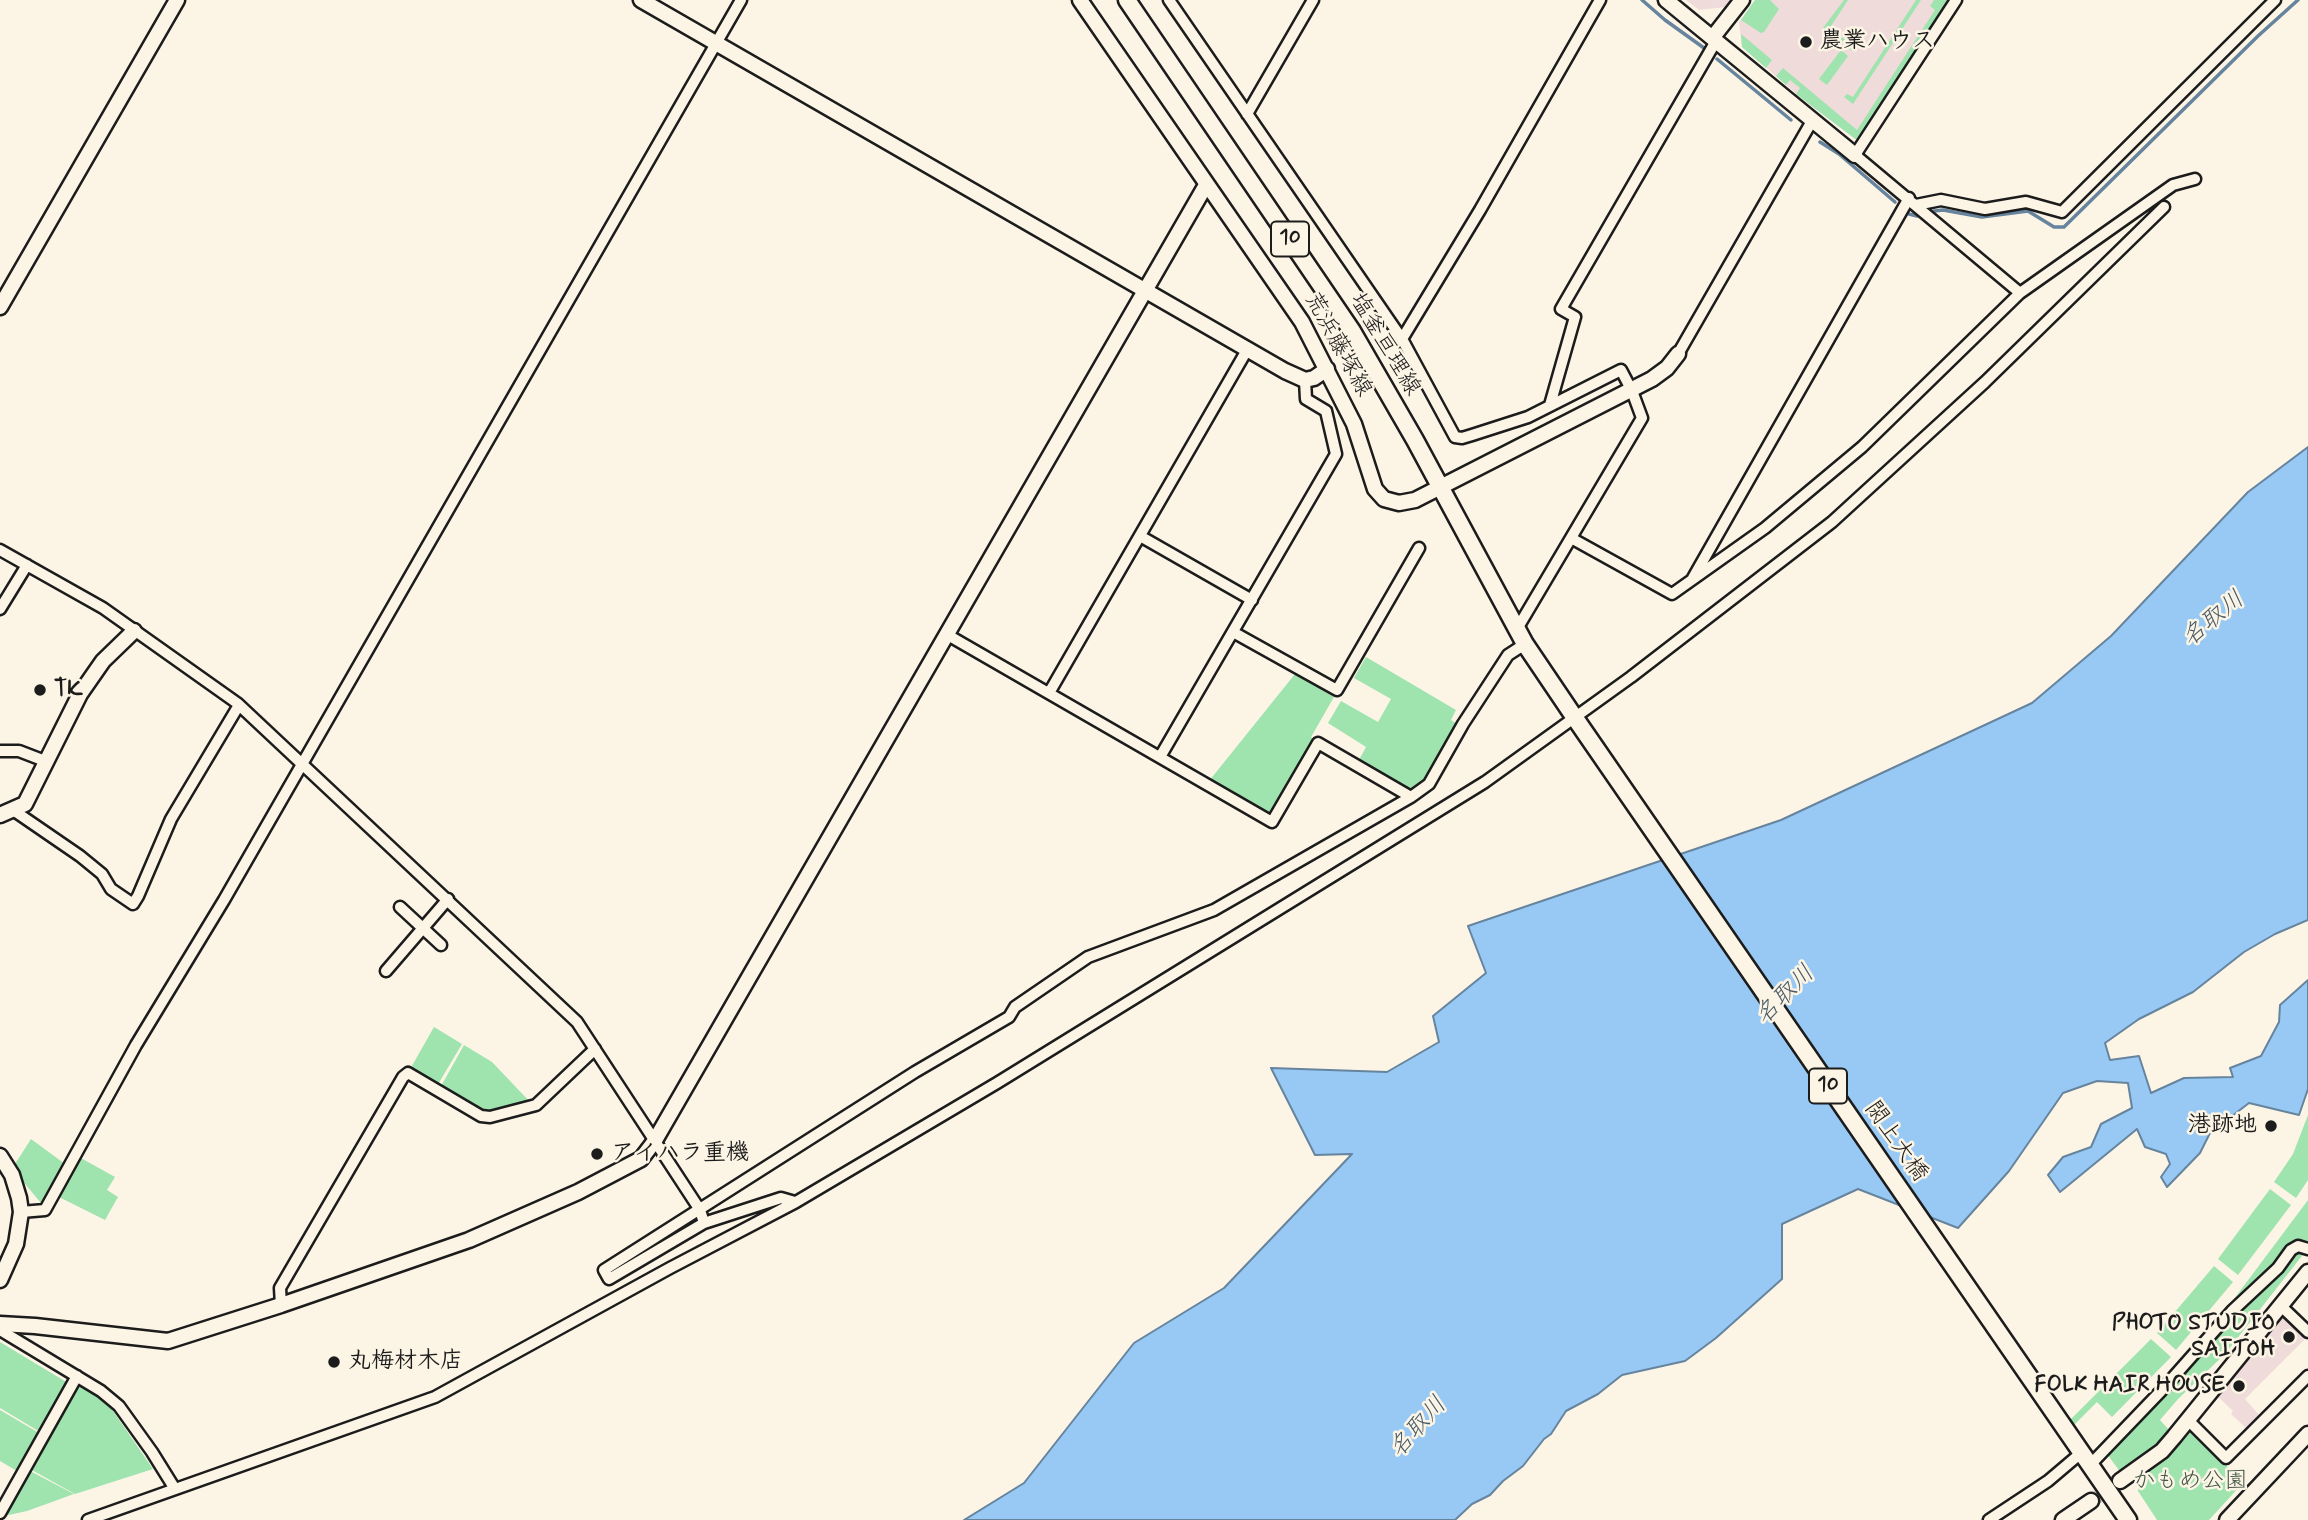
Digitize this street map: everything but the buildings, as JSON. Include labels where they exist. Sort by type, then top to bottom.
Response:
[{"type":"main road","name":"塩釜亘理線","points":[[1127,0],[1352,331],[1415,440],[1521,637],[1577,722]]},
{"type":"main road","name":"閖上大橋","points":[[1577,722],[2083,1455]]},
{"type":"main road","name":"10","points":[[2083,1455],[2128,1520]]},
{"type":"street","points":[[0,307],[177,0]]},
{"type":"street","points":[[641,0],[1285,371],[1305,380],[1314,378],[1327,369]]},
{"type":"street","points":[[20,1212],[45,1210],[136,1045],[224,900],[741,0]]},
{"type":"street","name":"荒浜藤塚線","points":[[1080,0],[1302,322],[1354,424],[1375,489],[1384,499],[1399,503],[1415,500],[1438,487]]},
{"type":"street","points":[[795,1202],[781,1198],[704,1223],[609,1279],[604,1270],[915,1072],[1009,1017],[1015,1007],[1088,957],[1214,910],[1411,797],[1429,784],[1463,724],[1521,637],[1572,538],[1642,418],[1621,370],[1528,417],[1462,438],[1455,437],[1402,339],[1169,0]]},
{"type":"street","points":[[1247,114],[1313,0]]},
{"type":"street","points":[[1402,339],[1480,210],[1600,0]]},
{"type":"street","points":[[1666,0],[2020,293]]},
{"type":"street","points":[[1550,405],[1575,317],[1561,309],[1714,39],[1742,0]]},
{"type":"street","points":[[1855,155],[1956,0]]},
{"type":"street","points":[[1912,201],[1941,200],[1986,209],[2026,202],[2062,212],[2275,0]]},
{"type":"street","points":[[1438,487],[1632,391],[1667,368],[1678,354],[1812,121]]},
{"type":"street","points":[[1572,538],[1672,594],[1765,528],[1861,447],[2020,293],[2173,184],[2195,179]]},
{"type":"street","points":[[0,1324],[168,1340],[281,1305],[469,1240],[640,1159],[654,1142],[1206,185]]},
{"type":"street","points":[[1691,580],[1912,201]]},
{"type":"street","points":[[88,1520],[435,1397],[795,1202],[997,1083],[1485,782],[1577,722],[1832,522],[1985,382],[2164,207]]},
{"type":"street","points":[[1049,693],[1247,350]]},
{"type":"street","points":[[1160,758],[1336,454],[1326,411],[1306,399],[1305,380]]},
{"type":"street","points":[[1140,536],[1252,600]]},
{"type":"street","points":[[1233,632],[1337,690],[1419,548]]},
{"type":"street","points":[[0,550],[103,608],[239,705],[577,1022],[699,1210],[704,1223]]},
{"type":"street","points":[[0,609],[27,565]]},
{"type":"street","points":[[7,813],[25,804],[80,694],[103,661],[134,631]]},
{"type":"street","points":[[946,634],[1272,822],[1318,743],[1411,797]]},
{"type":"street","points":[[7,813],[80,856],[102,874],[111,889],[133,904],[171,819],[239,705]]},
{"type":"street","points":[[0,751],[19,751],[45,761]]},
{"type":"street","points":[[386,971],[447,899]]},
{"type":"street","points":[[400,907],[441,945]]},
{"type":"street","points":[[281,1305],[280,1288],[403,1077],[408,1073],[481,1116],[490,1117],[536,1105],[595,1049]]},
{"type":"street","points":[[0,1156],[12,1175],[20,1212],[16,1244],[0,1280]]},
{"type":"street","points":[[1989,1520],[2083,1455],[2161,1391],[2232,1311],[2278,1268],[2294,1247],[2303,1246],[2308,1249]]},
{"type":"street","points":[[2120,1482],[2161,1451],[2308,1272]]},
{"type":"street","points":[[2281,1306],[2308,1332]]},
{"type":"street","points":[[0,1330],[78,1376],[119,1406],[175,1489]]},
{"type":"street","points":[[0,1513],[78,1376]]},
{"type":"street","points":[[2188,1420],[2226,1458],[2308,1376]]},
{"type":"street","points":[[2227,1520],[2308,1434]]},
{"type":"street","points":[[2068,1519],[2091,1501]]},
{"type":"shaded area","points":[[1686,0],[1732,0],[1726,7],[1699,10]]},
{"type":"shaded area","points":[[1755,0],[1953,0],[1858,141],[1806,102],[1742,47],[1739,22]]},
{"type":"shaded area","points":[[2279,1317],[2289,1317],[2307,1337],[2245,1399],[2261,1417],[2248,1430],[2216,1395]]},
{"type":"green space","points":[[1755,0],[1770,0],[1779,9],[1761,33],[1741,20]]},
{"type":"green space","points":[[1844,0],[1848,0],[1829,29],[1855,46],[1852,51],[1823,28]]},
{"type":"green space","points":[[1916,0],[1921,0],[1853,104],[1844,97],[1847,94],[1853,97]]},
{"type":"green space","points":[[1934,0],[1953,0],[1858,141],[1796,94],[1800,88],[1790,80],[1786,85],[1776,76],[1783,68],[1857,130],[1935,10],[1930,6]]},
{"type":"green space","points":[[1741,34],[1772,60],[1766,68],[1742,47]]},
{"type":"green space","points":[[1841,50],[1848,56],[1827,85],[1819,79]]},
{"type":"green space","points":[[1366,657],[1456,710],[1451,720],[1457,724],[1429,775],[1411,790],[1359,760],[1366,747],[1328,723],[1341,701],[1378,722],[1391,699],[1354,678]]},
{"type":"green space","points":[[1295,674],[1334,697],[1311,737],[1314,739],[1269,816],[1209,781]]},
{"type":"green space","points":[[434,1027],[462,1044],[437,1086],[409,1071]]},
{"type":"green space","points":[[464,1045],[492,1062],[531,1103],[485,1113],[440,1088]]},
{"type":"green space","points":[[2308,1115],[2308,1180],[2296,1198],[2274,1182],[2293,1154]]},
{"type":"green space","points":[[31,1139],[65,1164],[41,1203],[21,1179],[15,1164]]},
{"type":"green space","points":[[79,1157],[115,1177],[107,1190],[118,1197],[105,1220],[57,1196]]},
{"type":"green space","points":[[2270,1189],[2291,1205],[2238,1275],[2218,1259]]},
{"type":"green space","points":[[2308,1200],[2308,1244],[2299,1242],[2289,1245],[2273,1267],[2096,1455],[2103,1443],[2176,1367],[2231,1303]]},
{"type":"green space","points":[[2297,1250],[2305,1252],[2225,1354],[2160,1420],[2170,1431],[2150,1452],[2121,1473],[2107,1454],[2237,1312],[2282,1270]]},
{"type":"green space","points":[[2214,1266],[2233,1282],[2176,1350],[2157,1333]]},
{"type":"green space","points":[[2151,1339],[2171,1357],[2112,1417],[2097,1402],[2074,1425],[2070,1420]]},
{"type":"green space","points":[[0,1342],[68,1383],[40,1432],[0,1408]]},
{"type":"green space","points":[[81,1385],[103,1399],[153,1469],[75,1494],[30,1469]]},
{"type":"green space","points":[[0,1410],[39,1433],[17,1471],[0,1461]]},
{"type":"green space","name":"かもめ公園","points":[[2184,1433],[2194,1433],[2243,1483],[2209,1520],[2157,1520],[2138,1491],[2140,1476]]},
{"type":"green space","points":[[30,1471],[74,1494],[27,1511],[4,1516]]},
{"type":"water","name":"名取川","points":[[2308,447],[2308,920],[2275,934],[2244,952],[2193,992],[2139,1019],[2105,1043],[2110,1060],[2139,1056],[2151,1093],[2184,1078],[2233,1077],[2230,1068],[2261,1056],[2279,1022],[2280,1005],[2308,980],[2308,1089],[2299,1115],[2249,1103],[2210,1133],[2200,1153],[2167,1187],[2161,1177],[2170,1164],[2166,1154],[2145,1147],[2137,1129],[2060,1192],[2048,1175],[2063,1157],[2091,1147],[2101,1124],[2132,1108],[2128,1083],[2097,1081],[2063,1093],[2009,1171],[1958,1228],[1858,1189],[1782,1224],[1782,1279],[1716,1338],[1685,1361],[1622,1375],[1598,1394],[1566,1411],[1551,1434],[1523,1466],[1490,1495],[1472,1504],[1455,1520],[964,1520],[1024,1483],[1134,1343],[1224,1288],[1352,1154],[1315,1155],[1271,1068],[1387,1072],[1439,1042],[1433,1016],[1486,973],[1468,926],[1781,820],[2032,703],[2111,636],[2248,492]]},
{"type":"waterway","points":[[1642,0],[1704,48]]},
{"type":"waterway","points":[[1934,211],[1943,210],[1982,217],[2028,211],[2054,227],[2064,227],[2298,0]]},
{"type":"waterway","points":[[1717,59],[1791,120]]},
{"type":"waterway","points":[[1820,142],[1839,154],[1895,202]]},
{"type":"waterway","points":[[1909,214],[1917,216]]},
{"type":"tunnel","points":[[2091,1501],[2120,1481]]},
{"type":"place","name":"農業ハウス","points":[[1806,42]]},
{"type":"place","name":"TK","points":[[40,690]]},
{"type":"place","name":"港跡地","points":[[2271,1126]]},
{"type":"place","name":"アイハラ重機","points":[[597,1154]]},
{"type":"place","name":"PHOTO STUDIO SAITOH","points":[[2289,1337]]},
{"type":"place","name":"丸梅材木店","points":[[334,1362]]},
{"type":"place","name":"FOLK HAIR HOUSE","points":[[2239,1386]]}]
